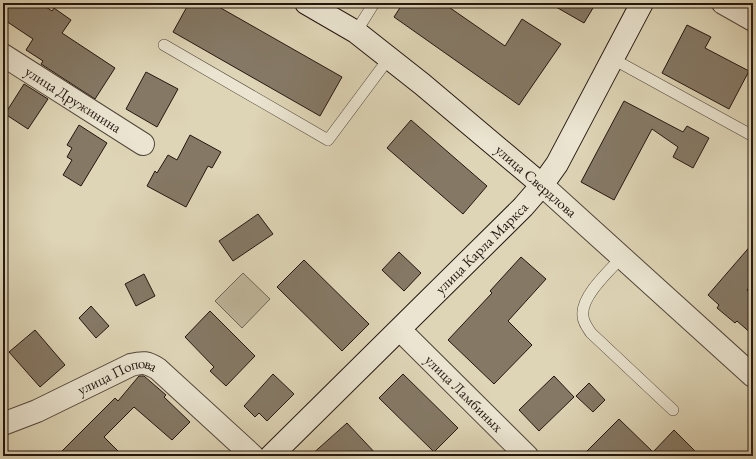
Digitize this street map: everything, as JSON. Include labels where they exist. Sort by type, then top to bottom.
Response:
[{"type":"street","name":"улица Свердлова","points":[[306,3],[356,32],[428,88],[542,185],[753,376]]},
{"type":"street","name":"улица Карла Маркса","points":[[268,456],[400,330],[523,207],[542,185],[557,164],[642,3]]},
{"type":"street","points":[[723,3],[753,20]]},
{"type":"street","name":"улица Дружинина","points":[[3,56],[143,144]]},
{"type":"street","name":"улица Ламбиных","points":[[400,330],[527,456]]},
{"type":"street","name":"улица Попова","points":[[3,424],[37,411],[131,366],[139,363],[149,363],[268,456]]},
{"type":"lane","points":[[356,32],[374,3]]},
{"type":"lane","points":[[164,45],[328,140],[389,58]]},
{"type":"lane","points":[[613,59],[753,136]]},
{"type":"lane","points":[[622,257],[589,295],[584,305],[582,315],[585,324],[591,332],[673,410]]},
{"type":"shaded area","points":[[243,273],[270,299],[242,328],[215,301]]},
{"type":"building","points":[[9,3],[40,3],[52,11],[54,8],[71,20],[62,33],[115,68],[95,99],[41,64],[43,61],[26,50],[33,39],[3,19],[3,13]]},
{"type":"building","points":[[189,3],[212,3],[342,77],[320,116],[173,32]]},
{"type":"building","points":[[403,3],[443,3],[505,46],[522,19],[561,44],[519,105],[394,17]]},
{"type":"building","points":[[549,3],[596,3],[584,23]]},
{"type":"building","points":[[687,25],[711,37],[705,48],[749,71],[729,109],[662,73]]},
{"type":"building","points":[[146,72],[178,89],[157,127],[126,109]]},
{"type":"building","points":[[24,84],[48,99],[28,129],[5,114]]},
{"type":"building","points":[[624,101],[683,132],[687,126],[709,138],[693,168],[673,157],[678,147],[652,129],[614,200],[581,182]]},
{"type":"building","points":[[411,120],[487,186],[463,214],[387,148]]},
{"type":"building","points":[[79,125],[107,143],[81,186],[63,175],[72,160],[67,157],[72,148],[67,145]]},
{"type":"building","points":[[190,135],[221,152],[212,168],[208,166],[186,207],[147,186],[155,171],[157,173],[168,155],[177,160]]},
{"type":"building","points":[[258,214],[273,234],[233,261],[219,241]]},
{"type":"building","points":[[753,243],[753,283],[747,290],[753,296],[753,335],[737,321],[735,323],[717,308],[719,305],[708,295]]},
{"type":"building","points":[[399,252],[421,273],[404,291],[382,270]]},
{"type":"building","points":[[521,257],[546,279],[508,321],[532,345],[494,384],[448,340],[492,293],[490,291]]},
{"type":"building","points":[[304,260],[369,324],[342,351],[277,287]]},
{"type":"building","points":[[144,274],[155,296],[136,306],[125,284]]},
{"type":"building","points":[[91,306],[109,326],[96,338],[79,318]]},
{"type":"building","points":[[210,311],[255,356],[226,386],[210,371],[214,367],[185,337]]},
{"type":"building","points":[[35,330],[65,365],[40,387],[9,352]]},
{"type":"building","points":[[273,374],[294,394],[267,421],[259,413],[255,417],[244,406]]},
{"type":"building","points":[[403,374],[458,428],[434,452],[379,398]]},
{"type":"building","points":[[139,376],[144,376],[166,395],[164,397],[190,422],[172,440],[134,407],[104,437],[123,456],[57,456],[115,398],[118,401]]},
{"type":"building","points":[[554,376],[574,397],[539,431],[519,410]]},
{"type":"building","points":[[589,383],[605,400],[593,412],[576,396]]},
{"type":"building","points":[[619,419],[653,452],[674,430],[700,456],[582,456]]},
{"type":"building","points":[[347,423],[378,456],[310,456]]}]
